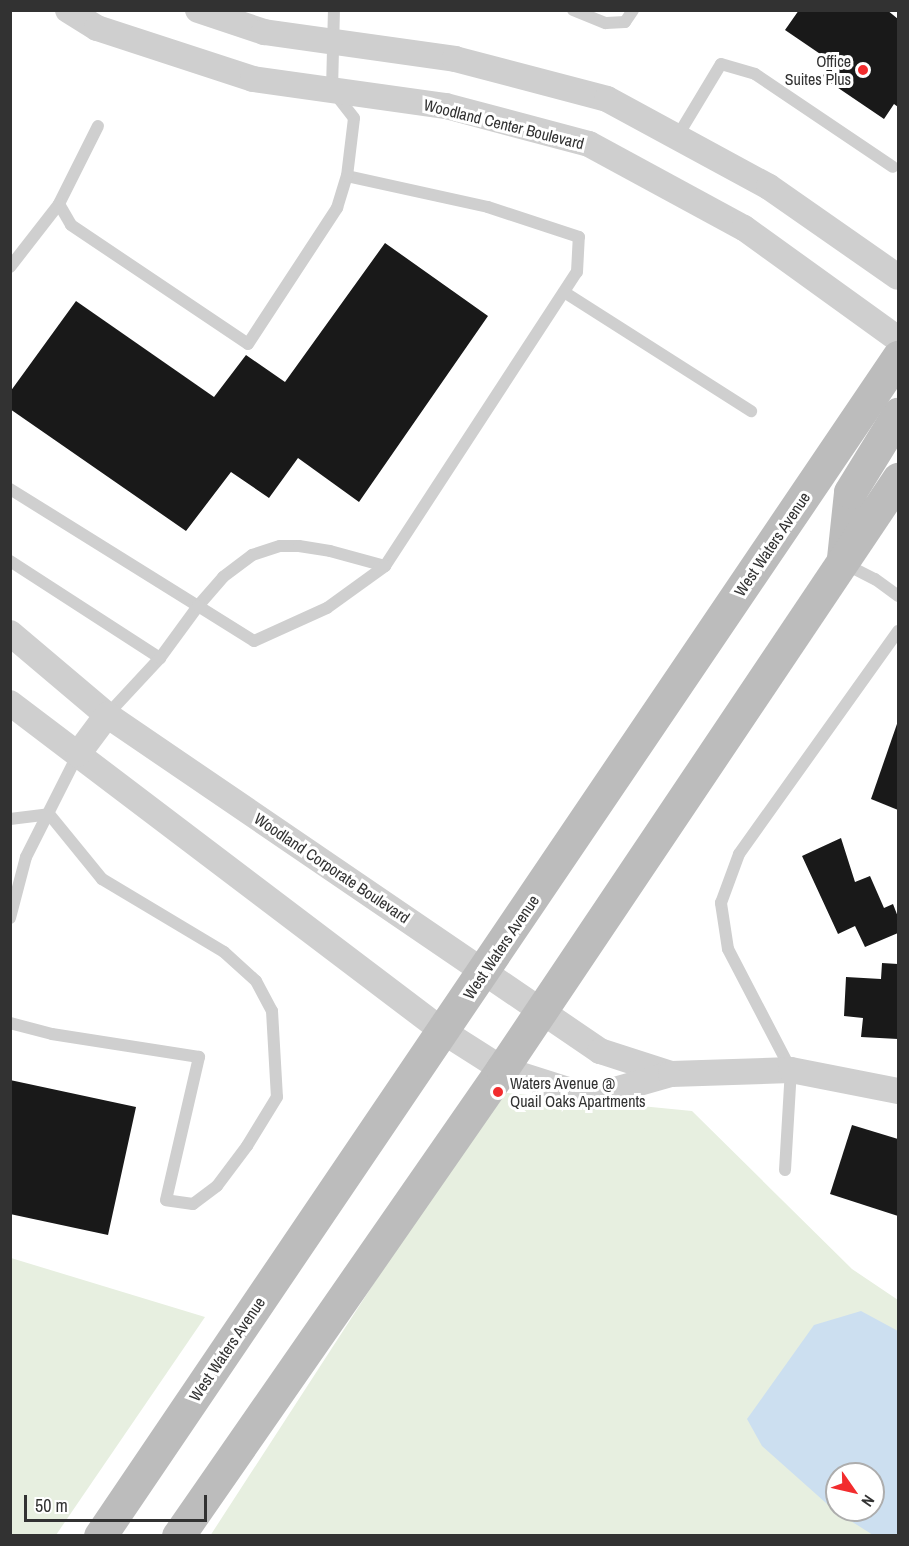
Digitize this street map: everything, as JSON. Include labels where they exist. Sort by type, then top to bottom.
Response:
[{"type":"main road","name":"West Waters Avenue","points":[[100,1536],[444,1032],[898,357]]},
{"type":"main road","points":[[842,562],[849,492],[898,414]]},
{"type":"main road","points":[[178,1536],[502,1069],[898,479]]},
{"type":"street","name":"Woodland Center Boulevard","points":[[68,10],[97,28],[253,79],[446,106],[589,144],[744,228],[898,339]]},
{"type":"street","points":[[198,10],[264,32],[455,59],[607,99],[769,188],[898,277]]},
{"type":"street","name":"Woodland Corporate Boulevard","points":[[10,633],[107,715],[600,1051],[671,1074]]},
{"type":"street","points":[[10,703],[444,1032],[502,1069],[590,1097],[671,1074],[791,1070],[898,1091]]},
{"type":"street","points":[[78,754],[107,715]]},
{"type":"lane","points":[[59,204],[71,225],[248,344],[337,208],[347,176],[354,118],[332,90],[334,10]]},
{"type":"lane","points":[[573,10],[606,23],[625,22],[633,10]]},
{"type":"lane","points":[[677,137],[722,64],[755,74],[892,167]]},
{"type":"lane","points":[[10,267],[59,204],[98,126]]},
{"type":"lane","points":[[10,489],[254,641],[327,608],[385,566],[577,272],[579,237],[488,207],[347,176]]},
{"type":"lane","points":[[564,292],[751,411]]},
{"type":"lane","points":[[107,715],[160,658],[198,606],[223,577],[252,555],[280,546],[299,546],[330,551],[385,566]]},
{"type":"lane","points":[[10,561],[160,658]]},
{"type":"lane","points":[[842,562],[875,579],[898,596]]},
{"type":"lane","points":[[785,1170],[791,1070],[728,949],[721,903],[739,854],[898,631]]},
{"type":"lane","points":[[10,918],[26,857],[78,754]]},
{"type":"lane","points":[[10,819],[49,814]]},
{"type":"lane","points":[[10,1023],[52,1034],[199,1057],[166,1200],[193,1204],[217,1186],[252,1138],[277,1097],[272,1011],[256,981],[224,952],[102,879],[49,814]]},
{"type":"green space","points":[[498,1092],[692,1111],[852,1269],[898,1300],[898,1535],[210,1536]]},
{"type":"green space","points":[[11,1258],[205,1317],[56,1535],[11,1535]]},
{"type":"water","points":[[861,1311],[898,1331],[898,1535],[873,1535],[852,1522],[885,1522],[885,1462],[825,1462],[825,1502],[762,1446],[747,1419],[814,1325]]},
{"type":"building","name":"Office Suites Plus","points":[[799,10],[887,10],[898,19],[898,107],[894,104],[884,119],[822,77],[832,62],[785,30]]},
{"type":"building","points":[[385,243],[488,316],[359,502],[298,458],[269,498],[231,472],[186,531],[10,409],[10,392],[76,301],[214,397],[246,355],[285,382]]},
{"type":"building","points":[[898,721],[898,810],[871,799]]},
{"type":"building","points":[[841,838],[855,882],[870,876],[884,908],[893,904],[898,917],[898,933],[865,947],[855,926],[838,934],[802,856]]},
{"type":"building","points":[[882,963],[898,964],[898,1039],[861,1037],[863,1018],[844,1016],[846,977],[881,979]]},
{"type":"building","points":[[10,1080],[136,1107],[108,1235],[10,1214]]},
{"type":"building","points":[[852,1125],[898,1139],[898,1216],[830,1194]]},
{"type":"place","name":"Office Suites Plus","points":[[863,70]]},
{"type":"place","name":"Waters Avenue @ Quail Oaks Apartments","points":[[498,1092]]}]
